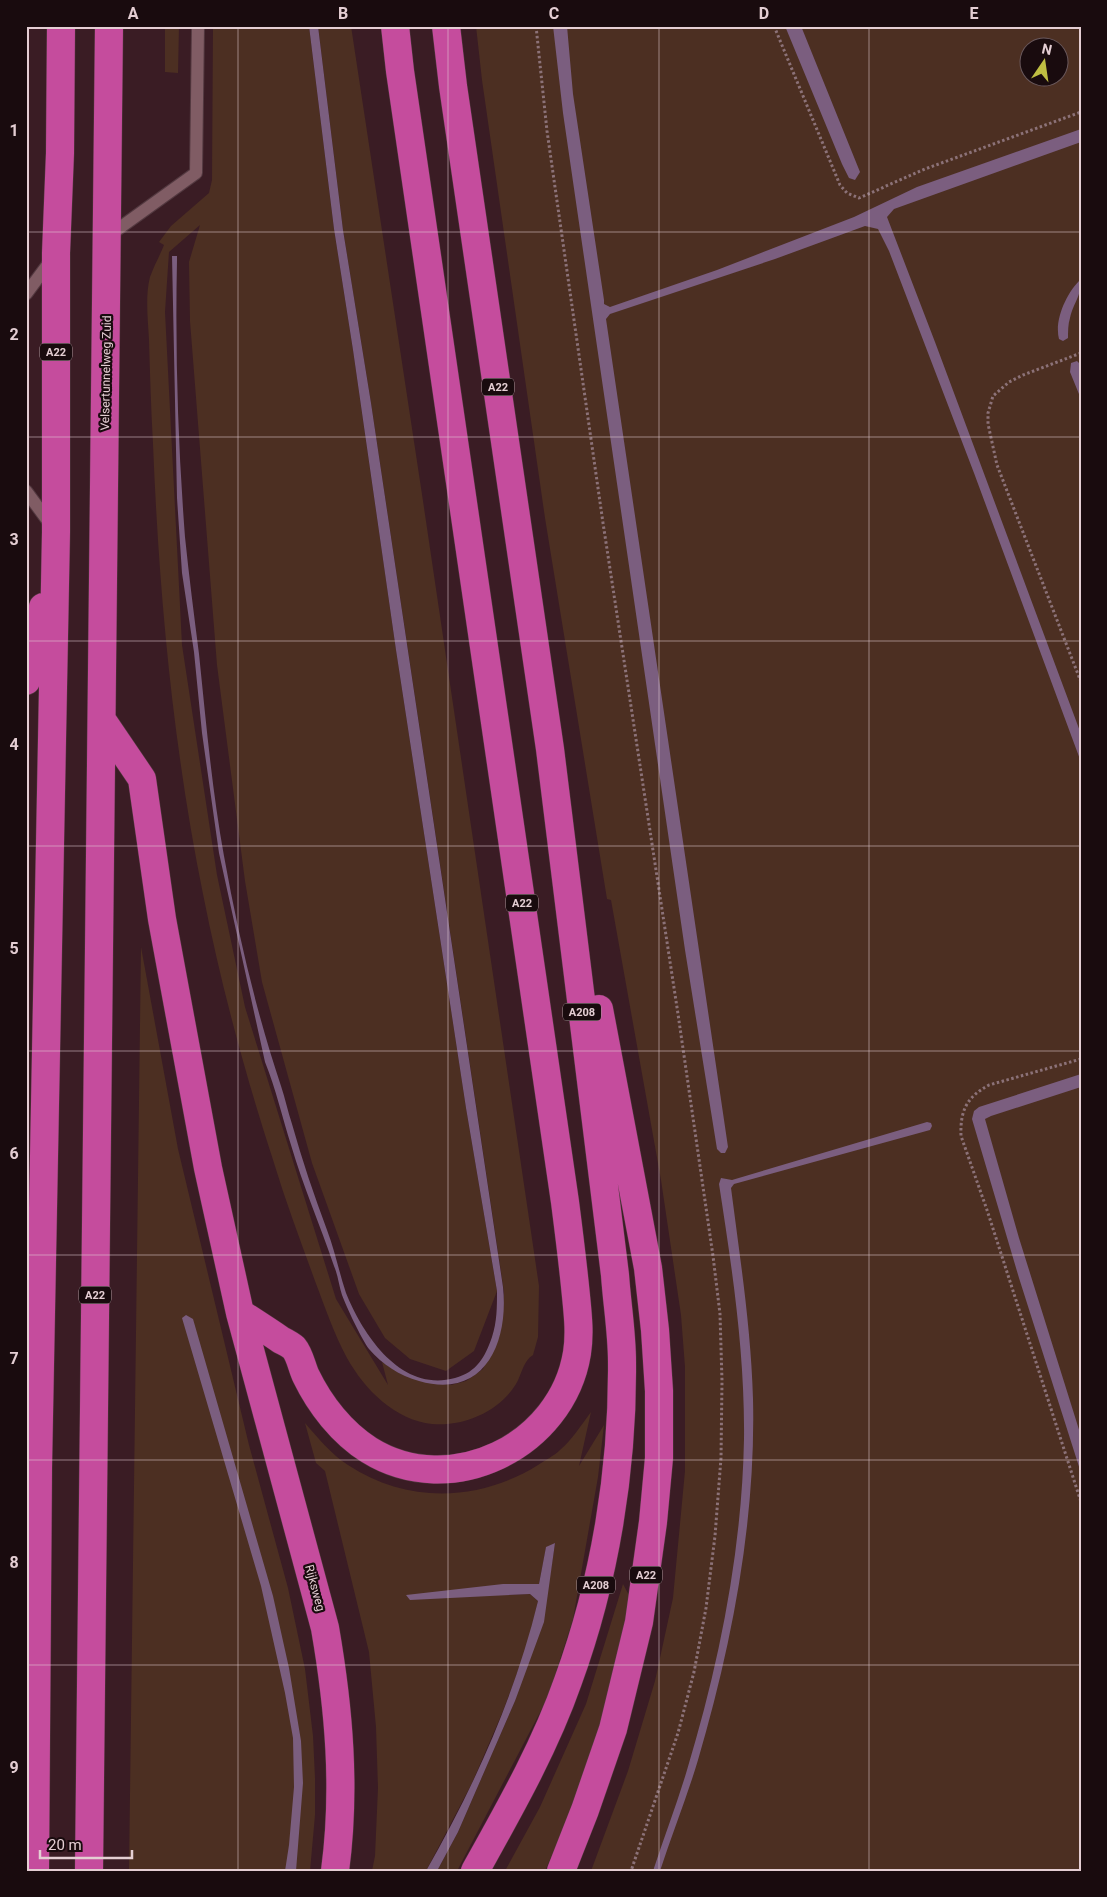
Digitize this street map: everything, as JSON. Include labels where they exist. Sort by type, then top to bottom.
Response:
[{"type":"highway","name":"A22","points":[[35,1871],[38,1458],[56,542],[56,253],[60,154],[61,26]]},
{"type":"highway","name":"Velsertunnelweg Zuid","points":[[102,720],[109,26]]},
{"type":"highway","name":"A22","points":[[240,1313],[294,1348],[306,1376],[321,1400],[334,1419],[354,1439],[371,1451],[390,1460],[415,1467],[462,1468],[499,1457],[517,1446],[546,1421],[561,1399],[572,1375],[577,1354],[579,1332],[566,1211],[404,100],[395,26]]},
{"type":"highway","name":"A22","points":[[446,26],[453,86],[550,749],[648,1268],[655,1330],[660,1425],[653,1522],[639,1622],[613,1729],[585,1810],[561,1871]]},
{"type":"highway","name":"A22","points":[[26,681],[56,542]]},
{"type":"highway","name":"A22","points":[[89,1871],[102,720]]},
{"type":"highway","name":"Rijksweg","points":[[102,720],[142,779],[162,919],[208,1168],[240,1313],[317,1594],[331,1660],[340,1735],[341,1790],[335,1871]]},
{"type":"highway","name":"A208","points":[[475,1871],[537,1755],[568,1682],[579,1649],[598,1576],[615,1485],[622,1398],[622,1359],[615,1275],[550,749]]},
{"type":"lane","points":[[107,237],[196,173],[198,26]]},
{"type":"lane","points":[[26,294],[56,253]]},
{"type":"lane","points":[[26,490],[56,542]]},
{"type":"path","points":[[536,26],[551,160],[678,1014],[720,1314],[722,1381],[721,1458],[715,1536],[706,1608],[694,1672],[678,1733],[631,1871]]},
{"type":"path","points":[[774,26],[840,185],[847,193],[859,198],[934,166],[1081,112]]},
{"type":"path","points":[[1081,353],[1009,382],[993,396],[988,413],[988,424],[997,465],[1081,682]]},
{"type":"path","points":[[1081,1059],[990,1085],[977,1091],[969,1099],[962,1113],[960,1124],[961,1136],[988,1210],[1081,1502]]},
{"type":"shaded area","points":[[165,26],[179,26],[178,73],[165,72]]},
{"type":"shaded area","points":[[213,26],[309,26],[334,229],[396,650],[466,1108],[497,1291],[474,1351],[446,1371],[410,1359],[385,1338],[359,1294],[312,1163],[262,982],[245,881],[217,665],[190,321],[189,262],[200,225],[169,252],[165,312],[182,645],[217,875],[245,1007],[336,1299],[388,1385],[382,1362],[401,1374],[451,1385],[466,1381],[483,1369],[503,1307],[504,1292],[371,403],[343,230],[318,26],[351,26],[539,1286],[538,1337],[533,1355],[525,1364],[516,1384],[501,1402],[491,1409],[468,1420],[456,1423],[432,1424],[418,1421],[382,1402],[354,1370],[338,1340],[289,1208],[253,1096],[218,962],[192,838],[169,670],[159,557],[147,300],[150,277],[164,245],[159,242],[171,226],[209,193],[212,180]]},
{"type":"shaded area","points":[[309,26],[318,26],[343,230],[371,403],[503,1287],[504,1308],[502,1328],[488,1362],[476,1374],[460,1382],[442,1385],[419,1381],[398,1373],[380,1360],[366,1345],[342,1295],[335,1269],[296,1160],[265,1062],[219,853],[202,733],[194,652],[182,573],[177,498],[172,256],[177,256],[176,329],[185,537],[216,806],[229,885],[248,972],[300,1151],[330,1238],[346,1293],[353,1309],[374,1342],[401,1369],[418,1377],[436,1380],[455,1378],[475,1368],[486,1351],[495,1326],[497,1291],[466,1108],[396,650],[334,229]]},
{"type":"shaded area","points":[[476,26],[1081,26],[1081,1871],[591,1871],[628,1771],[655,1681],[673,1598],[685,1471],[685,1367],[681,1315],[661,1180],[611,900],[607,899],[545,518],[482,80]]},
{"type":"shaded area","points":[[553,26],[567,26],[573,94],[604,304],[610,307],[717,270],[854,217],[917,187],[1081,129],[1081,142],[894,209],[887,217],[1081,734],[1081,762],[974,473],[889,251],[878,229],[865,226],[775,259],[610,314],[606,319],[728,1147],[725,1153],[721,1153],[717,1149],[685,950],[563,113]]},
{"type":"shaded area","points":[[785,26],[801,26],[860,172],[855,180],[849,178],[842,164]]},
{"type":"shaded area","points":[[1081,279],[1079,295],[1069,320],[1068,338],[1063,341],[1059,339],[1058,332],[1060,315],[1071,291]]},
{"type":"shaded area","points":[[1077,361],[1081,365],[1081,399],[1070,372],[1071,363]]},
{"type":"shaded area","points":[[141,947],[178,1149],[249,1445],[288,1588],[305,1669],[313,1736],[315,1778],[315,1815],[310,1871],[129,1871]]},
{"type":"shaded area","points":[[1081,1074],[1081,1087],[985,1119],[1019,1238],[1081,1436],[1081,1473],[1019,1278],[972,1119],[974,1111],[979,1107]]},
{"type":"shaded area","points":[[927,1122],[931,1123],[930,1130],[734,1184],[731,1188],[748,1319],[752,1372],[753,1444],[746,1536],[731,1627],[694,1774],[660,1871],[653,1871],[699,1730],[727,1607],[739,1523],[744,1407],[733,1279],[719,1184],[721,1178],[732,1180]]},
{"type":"shaded area","points":[[186,1315],[193,1319],[273,1596],[289,1668],[301,1741],[303,1783],[296,1871],[285,1871],[294,1787],[293,1738],[285,1693],[261,1586],[182,1318]]},
{"type":"shaded area","points":[[591,1412],[579,1466],[604,1425],[598,1477],[573,1619],[548,1697],[457,1871],[437,1871],[458,1832],[515,1701],[551,1570],[555,1543],[546,1548],[539,1584],[503,1584],[505,1595],[530,1594],[538,1601],[527,1647],[503,1711],[472,1783],[426,1871],[372,1871],[375,1856],[378,1788],[376,1727],[369,1652],[325,1471],[316,1463],[305,1423],[336,1456],[371,1478],[394,1487],[418,1492],[443,1494],[468,1492],[492,1486],[538,1465],[565,1446]]},
{"type":"shaded area","points":[[555,1543],[544,1622],[515,1701],[458,1832],[437,1871],[426,1871],[461,1807],[491,1740],[518,1671],[538,1601],[530,1594],[410,1600],[406,1595],[503,1584],[539,1584],[546,1547]]},
{"type":"shaded area","points":[[623,1584],[632,1601],[607,1702],[565,1825],[545,1871],[505,1871],[540,1807],[586,1704]]}]
